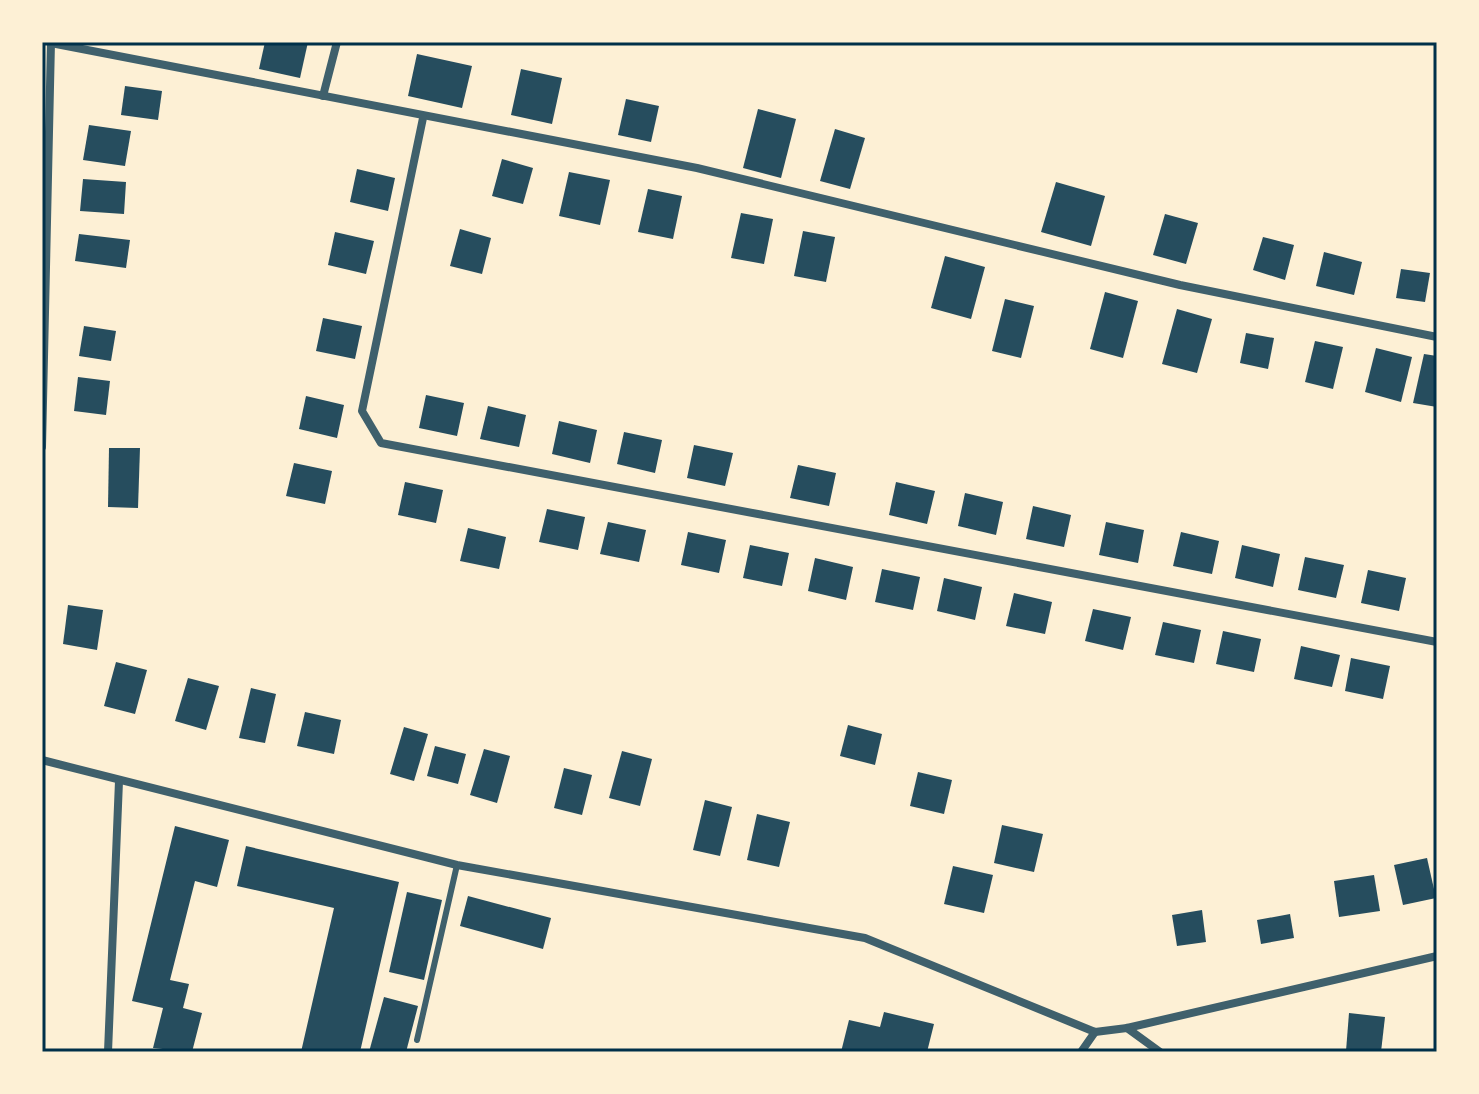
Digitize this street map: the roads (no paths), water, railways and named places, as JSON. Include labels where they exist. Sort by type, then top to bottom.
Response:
[{"type":"street","points":[[323,96],[337,42]]},
{"type":"street","points":[[42,447],[51,43],[423,118],[697,168],[1180,285],[1437,337]]},
{"type":"street","points":[[423,118],[362,411],[381,443],[1437,642]]},
{"type":"street","points":[[42,760],[457,865],[865,938],[1095,1032],[1127,1028],[1437,956]]},
{"type":"street","points":[[108,1052],[119,781]]},
{"type":"street","points":[[1127,1028],[1160,1052]]},
{"type":"street","points":[[1081,1052],[1095,1032]]},
{"type":"lane","points":[[417,1040],[457,865]]}]
